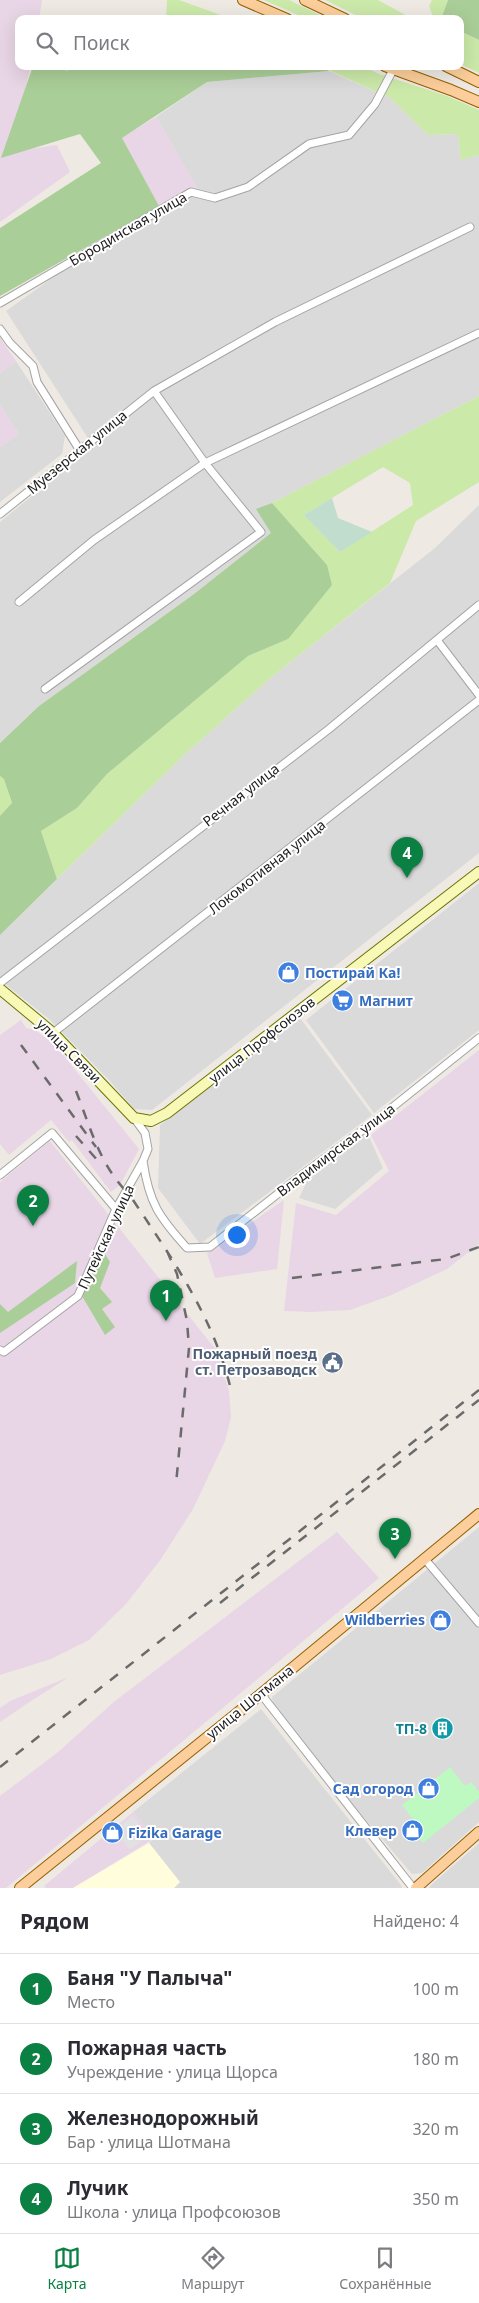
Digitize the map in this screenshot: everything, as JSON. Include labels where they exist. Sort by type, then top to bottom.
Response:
[{"type":"main road","points":[[243,0],[278,15]]},
{"type":"main road","points":[[305,0],[337,15]]},
{"type":"main road","points":[[395,70],[452,90],[479,102]]},
{"type":"main road","points":[[454,70],[479,82]]},
{"type":"main road","name":"улица Профсоюзов","points":[[134,1118],[151,1121],[167,1113],[479,872]]},
{"type":"main road","name":"улица Связи","points":[[0,989],[53,1033],[134,1118]]},
{"type":"main road","name":"улица Шотмана","points":[[20,1888],[261,1694],[479,1514]]},
{"type":"main road","points":[[415,1888],[479,1832]]},
{"type":"street","name":"Бородинская улица","points":[[0,303],[191,192],[215,198],[248,187],[309,144],[349,135],[375,104],[388,70]]},
{"type":"street","name":"Муезерская улица","points":[[0,514],[154,391],[275,322],[470,228]]},
{"type":"street","points":[[0,329],[10,343],[33,366],[37,382],[79,449]]},
{"type":"street","points":[[19,602],[94,540],[206,463],[479,333]]},
{"type":"street","points":[[44,688],[261,532],[206,463],[154,391]]},
{"type":"street","name":"Речная улица","points":[[0,983],[329,729],[479,605]]},
{"type":"street","points":[[437,640],[479,695]]},
{"type":"street","name":"Локомотивная улица","points":[[53,1033],[479,700]]},
{"type":"street","name":"Владимирская улица","points":[[143,1161],[149,1194],[163,1221],[187,1248],[210,1247],[303,1174],[379,1118],[479,1038]]},
{"type":"street","name":"Путейская улица","points":[[0,1350],[4,1352],[78,1296],[116,1209],[148,1149],[145,1134],[134,1118]]},
{"type":"street","points":[[0,1175],[52,1133],[116,1209]]},
{"type":"street","points":[[424,1558],[479,1623]]},
{"type":"street","points":[[261,1694],[415,1888]]},
{"type":"shaded area","points":[[0,0],[42,0],[40,15],[15,15],[15,70],[30,70],[9,152],[57,145],[70,172],[0,222]]},
{"type":"shaded area","points":[[329,71],[390,98],[428,135],[458,134],[461,160],[479,155],[479,396],[257,509],[272,533],[194,594],[39,706],[0,743],[0,522],[93,446],[6,311],[119,230],[159,206],[197,188],[156,117],[207,82]]},
{"type":"shaded area","points":[[156,117],[197,188],[159,206],[121,138]]},
{"type":"shaded area","points":[[0,338],[16,361],[0,373]]},
{"type":"shaded area","points":[[16,361],[65,436],[62,454],[0,502],[0,447],[19,434],[0,405],[0,373]]},
{"type":"shaded area","points":[[0,405],[19,434],[0,447]]},
{"type":"shaded area","points":[[479,505],[479,853],[152,1110],[134,1109],[110,1081],[49,1019],[0,980],[0,935],[183,756],[269,679],[435,548]]},
{"type":"shaded area","points":[[479,883],[479,1030],[374,1113],[306,1020]]},
{"type":"shaded area","points":[[300,1018],[372,1115],[200,1244],[158,1188],[160,1125]]},
{"type":"shaded area","points":[[21,1020],[26,1028],[35,1030],[55,1045],[139,1149],[120,1185],[111,1192],[72,1140],[69,1142],[51,1120],[9,1155],[0,1144],[0,1035]]},
{"type":"shaded area","points":[[479,1050],[479,1244],[447,1269],[389,1296],[350,1310],[284,1311],[296,1203],[336,1215],[389,1171],[371,1135]]},
{"type":"shaded area","points":[[367,1132],[383,1168],[335,1209],[299,1198],[309,1177]]},
{"type":"shaded area","points":[[50,1141],[216,1350],[229,1391],[231,1417],[225,1441],[193,1509],[161,1559],[126,1604],[89,1640],[51,1659],[0,1675],[0,1182]]},
{"type":"shaded area","points":[[284,1200],[277,1269],[215,1278],[207,1253]]},
{"type":"shaded area","points":[[479,1527],[479,1822],[422,1873],[412,1874],[306,1750],[273,1705],[272,1697]]},
{"type":"shaded area","points":[[337,1532],[379,1578],[6,1888],[0,1888],[0,1796],[57,1753],[115,1701]]},
{"type":"shaded area","points":[[69,1677],[0,1722],[0,1708],[10,1701]]},
{"type":"shaded area","points":[[261,1709],[402,1888],[174,1888],[180,1882],[149,1843],[155,1838],[133,1812]]},
{"type":"shaded area","points":[[133,1812],[155,1838],[73,1888],[46,1888],[44,1886]]},
{"type":"shaded area","points":[[133,1816],[148,1836],[130,1850],[114,1830]]},
{"type":"shaded area","points":[[149,1843],[180,1882],[174,1888],[73,1888]]},
{"type":"shaded area","points":[[479,1843],[479,1888],[429,1888],[431,1885]]},
{"type":"green space","points":[[167,0],[179,0],[221,15],[166,15]]},
{"type":"green space","points":[[264,0],[289,0],[320,15],[298,15]]},
{"type":"green space","points":[[325,0],[378,0],[406,15],[356,15]]},
{"type":"green space","points":[[432,0],[448,0],[442,15],[432,15],[429,6]]},
{"type":"green space","points":[[448,0],[479,0],[479,40],[464,33],[464,15],[442,15]]},
{"type":"green space","points":[[464,33],[479,40],[479,73],[464,66]]},
{"type":"green space","points":[[32,70],[329,71],[207,82],[122,138],[159,206],[0,296],[0,228],[101,163],[80,134],[1,158]]},
{"type":"green space","points":[[329,70],[370,70],[447,96],[479,110],[479,155],[461,160],[458,134],[428,135],[390,98]]},
{"type":"green space","points":[[479,396],[479,482],[416,521],[390,583],[269,679],[183,756],[57,879],[41,831],[77,808],[107,774],[248,656],[288,639],[327,565],[272,503]],"holes":[[[383,467],[410,483],[413,505],[340,552],[304,515]]]},
{"type":"green space","points":[[332,498],[338,518],[372,532],[340,552],[304,515]]},
{"type":"green space","points":[[272,503],[327,565],[332,585],[288,639],[248,656],[107,774],[77,808],[41,831],[57,879],[0,935],[0,816],[12,803],[4,779],[0,776],[0,743],[39,706],[194,594],[271,533],[256,509]]},
{"type":"green space","points":[[0,776],[4,779],[12,804],[0,816]]},
{"type":"green space","points":[[103,1251],[110,1262],[100,1288],[112,1302],[102,1309],[115,1327],[105,1335],[82,1296]]},
{"type":"green space","points":[[77,1261],[75,1283],[0,1333],[0,1304],[8,1312]]},
{"type":"green space","points":[[450,1767],[465,1786],[471,1782],[479,1792],[479,1798],[423,1843],[413,1831],[418,1826],[402,1805],[417,1793],[420,1796],[437,1782],[435,1779]]},
{"type":"railway","points":[[21,1045],[96,1147]]},
{"type":"railway","points":[[76,1091],[102,1156],[126,1191]]},
{"type":"railway","points":[[76,1136],[99,1162]]},
{"type":"railway","points":[[133,1200],[191,1290],[214,1338],[231,1390]]},
{"type":"railway","points":[[292,1278],[446,1259],[479,1247]]},
{"type":"railway","points":[[167,1251],[177,1274],[187,1321],[189,1348],[176,1484]]},
{"type":"railway","points":[[0,1767],[479,1390]]},
{"type":"railway","points":[[220,1603],[479,1400]]},
{"type":"place","name":"Лучик","points":[[407,878]]},
{"type":"place","name":"Постирай Ка!","points":[[289,973]]},
{"type":"place","name":"Магнит","points":[[343,1001]]},
{"type":"place","name":"Пожарная часть","points":[[33,1226]]},
{"type":"place","name":"Баня \"У Палыча\"","points":[[166,1321]]},
{"type":"place","name":"Пожарный поезд ст. Петрозаводск","points":[[333,1362]]},
{"type":"place","name":"Железнодорожный","points":[[395,1559]]},
{"type":"place","name":"Wildberries","points":[[441,1620]]},
{"type":"place","name":"ТП-8","points":[[443,1729]]},
{"type":"place","name":"Сад огород","points":[[429,1789]]},
{"type":"place","name":"Клевер","points":[[413,1831]]},
{"type":"place","name":"Fizika Garage","points":[[112,1833]]}]
